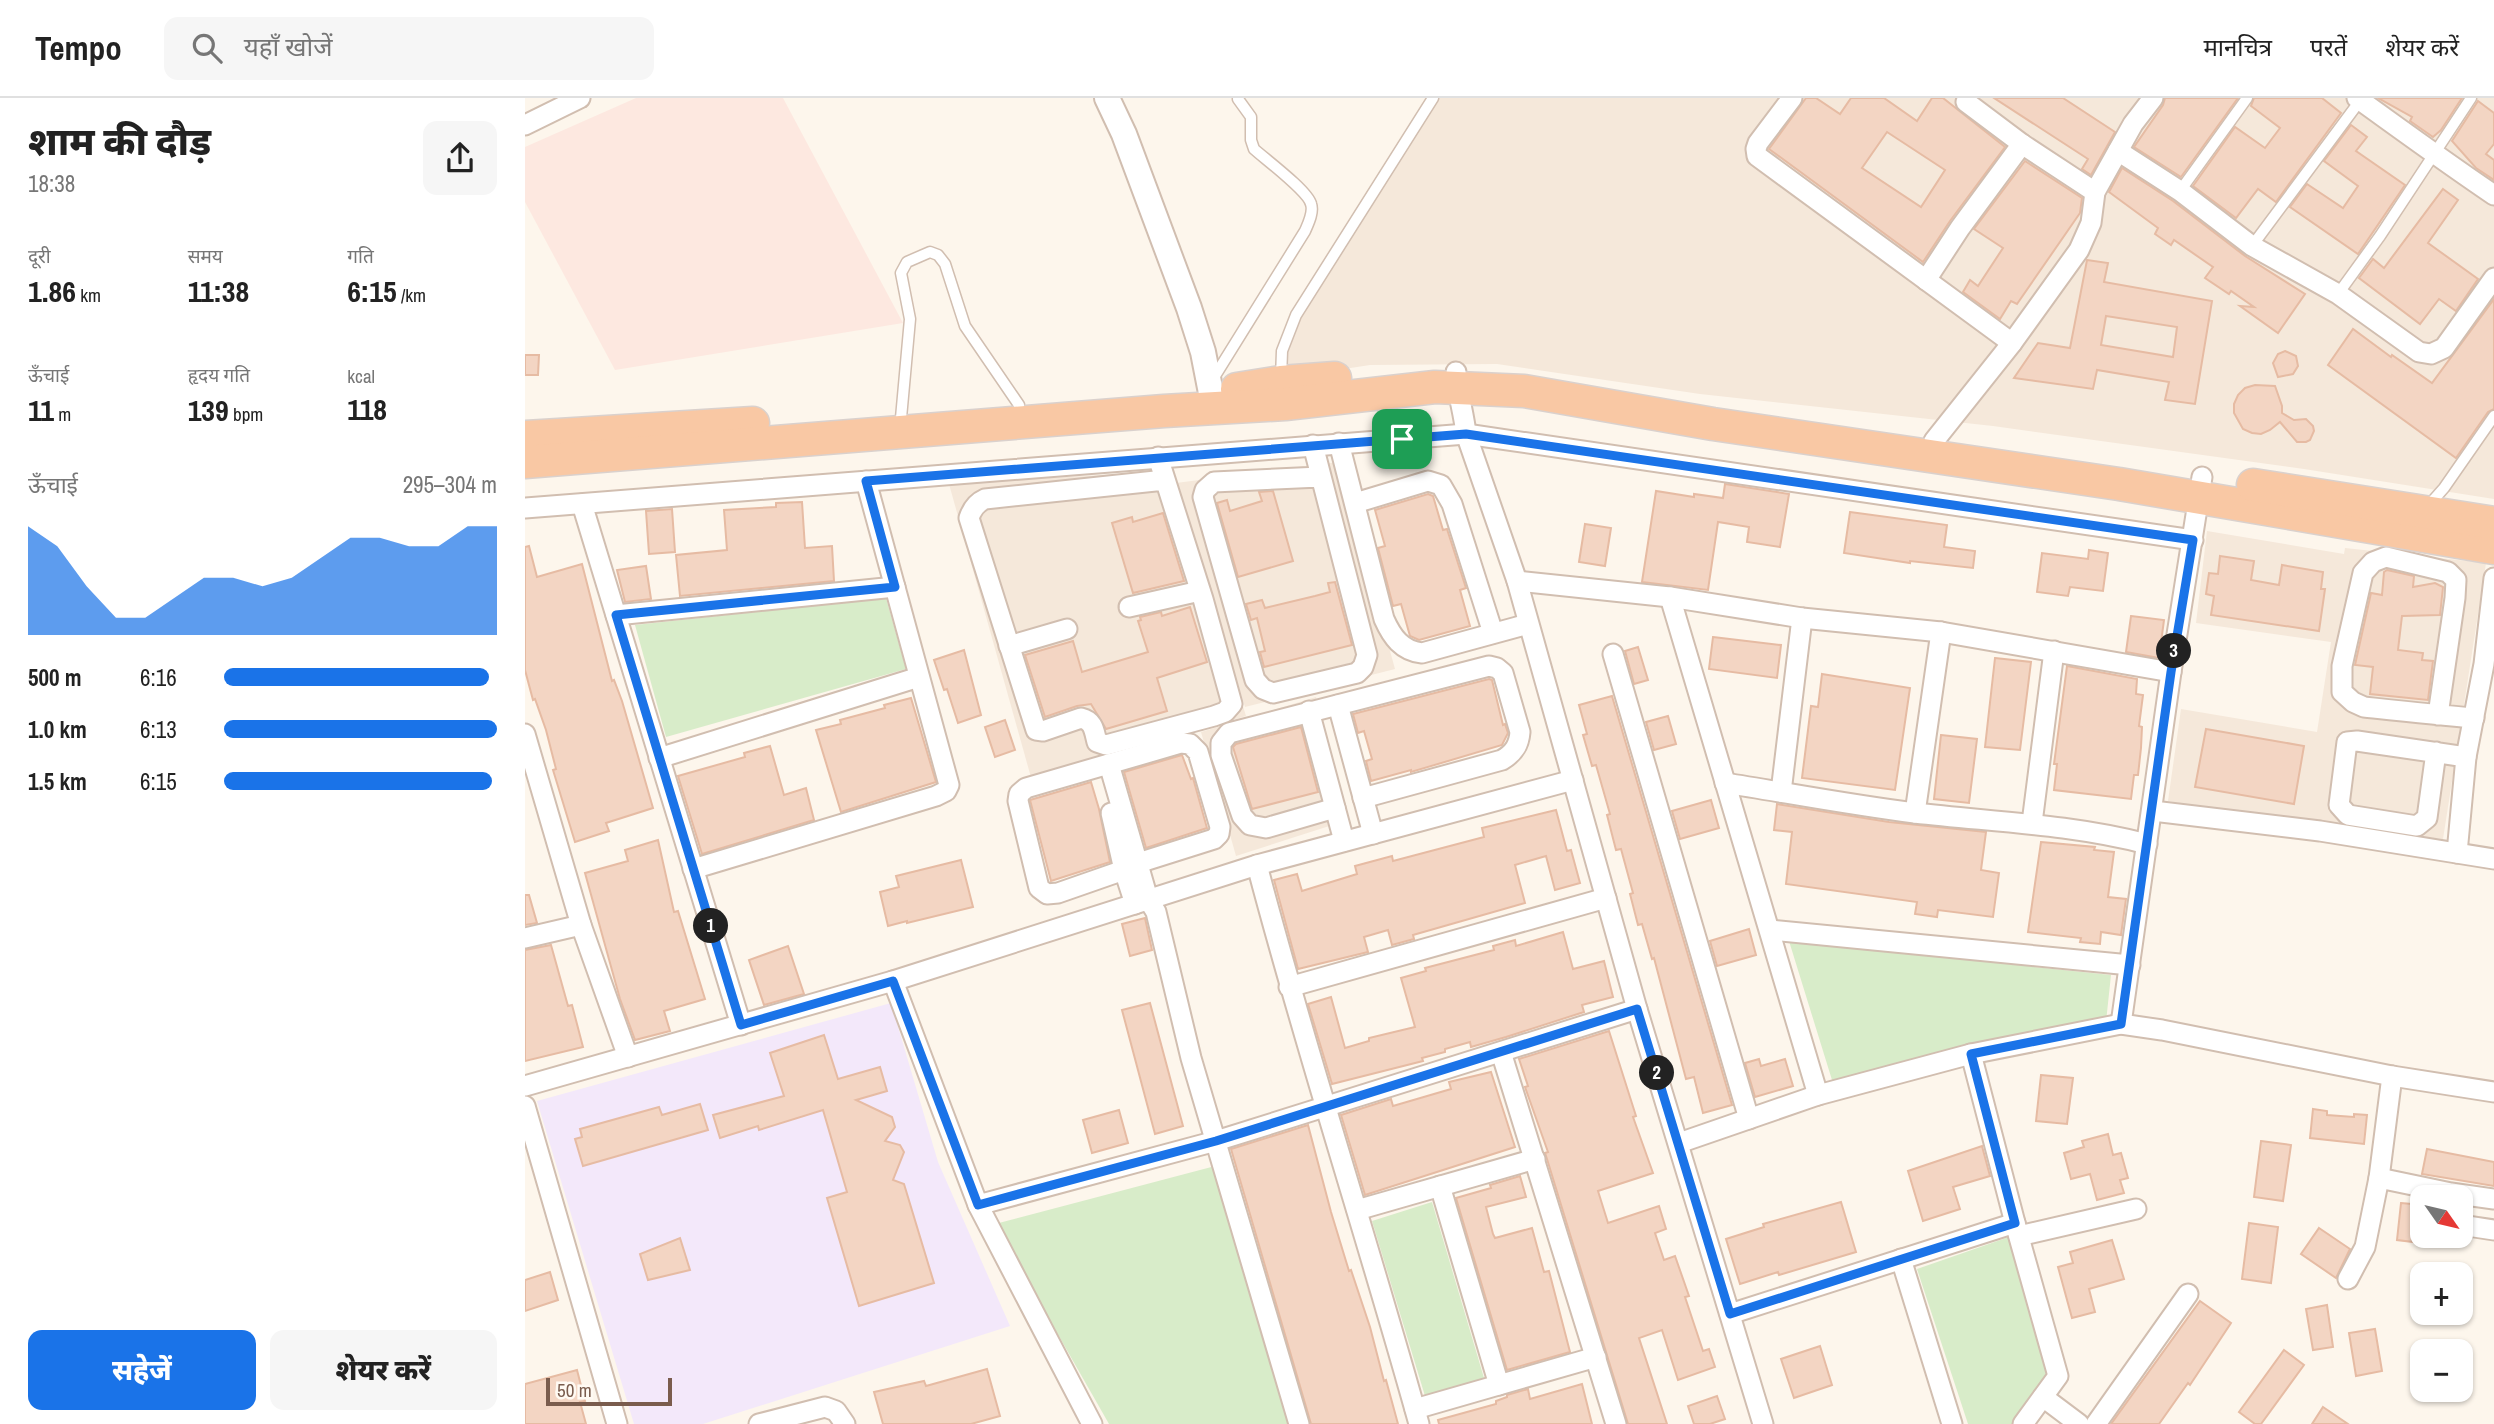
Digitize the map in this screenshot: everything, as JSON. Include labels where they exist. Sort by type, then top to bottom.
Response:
[{"type":"highway","points":[[900,422],[1019,405],[1396,373],[1456,380],[1529,374],[1693,411],[2200,487]]},
{"type":"highway","points":[[525,438],[578,445],[900,422],[1285,404],[1435,387],[1456,380]]},
{"type":"highway","points":[[1693,411],[1934,441],[2422,523],[2494,523]]},
{"type":"highway","points":[[525,462],[578,445]]},
{"type":"highway","points":[[2422,523],[2494,548]]},
{"type":"street","points":[[525,125],[580,98]]},
{"type":"street","points":[[1107,98],[1124,134],[1189,308],[1203,352],[1210,389]]},
{"type":"street","points":[[1792,98],[1758,144],[1757,156],[2012,343]]},
{"type":"street","points":[[1934,441],[2012,343],[2079,250],[2091,223],[2095,192],[2117,151],[2153,98]]},
{"type":"street","points":[[1965,99],[2022,144],[2095,192]]},
{"type":"street","points":[[2360,99],[2434,155],[2494,195]]},
{"type":"street","points":[[1926,280],[1960,228],[2022,144]]},
{"type":"street","points":[[2117,151],[2180,191],[2252,246],[2338,294],[2419,352],[2431,354],[2444,348],[2494,278]]},
{"type":"street","points":[[1456,380],[1466,434],[1517,581],[1637,1009],[1763,1424]]},
{"type":"street","points":[[525,508],[1466,434],[2193,540]]},
{"type":"street","points":[[1339,443],[1384,619],[1400,644],[1406,649],[1422,653],[1528,624]]},
{"type":"street","points":[[1313,445],[1367,655],[1366,662],[1357,673],[1273,693],[1263,690],[1255,680],[1203,496],[1214,482],[1320,477]]},
{"type":"street","points":[[1158,457],[1232,699],[1230,707],[1214,716],[1106,745],[1097,742],[1091,722],[1087,719],[1081,718],[1043,731],[1036,730],[969,518],[975,506],[985,499],[1165,480]]},
{"type":"street","points":[[693,869],[946,791],[949,785],[866,481]]},
{"type":"street","points":[[1355,503],[1428,481],[1441,485],[1452,504],[1493,633]]},
{"type":"street","points":[[2121,1024],[2200,487]]},
{"type":"street","points":[[582,504],[741,1025]]},
{"type":"street","points":[[2438,715],[2456,580],[2448,572],[2386,556],[2373,562],[2363,573],[2342,666],[2342,692],[2364,707],[2438,715],[2474,718]]},
{"type":"street","points":[[2457,853],[2466,757],[2474,718],[2487,684],[2494,578]]},
{"type":"street","points":[[1517,581],[1670,597],[1802,618],[1941,632],[2171,672]]},
{"type":"street","points":[[616,615],[895,587]]},
{"type":"street","points":[[1129,607],[1200,591]]},
{"type":"street","points":[[1670,597],[1818,1095]]},
{"type":"street","points":[[1781,792],[1802,618]]},
{"type":"street","points":[[1009,646],[1067,629]]},
{"type":"street","points":[[1915,813],[1941,632]]},
{"type":"street","points":[[2032,823],[2054,651]]},
{"type":"street","points":[[1613,654],[1749,1119]]},
{"type":"street","points":[[1335,808],[1266,828],[1250,825],[1242,816],[1221,755],[1221,743],[1229,733],[1309,711],[1489,666],[1497,668],[1506,679],[1520,732],[1520,742],[1510,755],[1502,760],[1363,798]]},
{"type":"street","points":[[659,758],[919,677]]},
{"type":"street","points":[[1338,705],[1373,834]]},
{"type":"street","points":[[1309,711],[1344,841]]},
{"type":"street","points":[[525,734],[581,925],[628,1057]]},
{"type":"street","points":[[2436,752],[2427,818],[2422,824],[2417,826],[2360,817],[2342,811],[2339,805],[2347,742],[2357,741],[2436,752],[2466,757]]},
{"type":"street","points":[[1181,743],[1190,744],[1198,752],[1220,827],[1219,834],[1214,839],[1131,867],[1058,893],[1047,894],[1039,888],[1018,801],[1019,794],[1026,788],[1181,743]]},
{"type":"street","points":[[1105,766],[1141,902],[1156,912],[1191,1058],[1299,1424]]},
{"type":"street","points":[[525,1086],[893,981],[1257,864],[1573,780]]},
{"type":"street","points":[[1725,783],[1915,813],[2032,823],[2114,835],[2147,844]]},
{"type":"street","points":[[2153,811],[2320,831],[2494,859]]},
{"type":"street","points":[[1257,864],[1289,987],[1417,1417],[1499,1385],[1595,1357]]},
{"type":"street","points":[[1289,987],[1606,898]]},
{"type":"street","points":[[525,939],[581,925]]},
{"type":"street","points":[[1770,930],[2130,965]]},
{"type":"street","points":[[893,981],[978,1205],[1092,1424]]},
{"type":"street","points":[[978,1205],[1216,1141],[1637,1009]]},
{"type":"street","points":[[1679,1143],[1818,1095],[1971,1054],[2121,1024],[2392,1076],[2494,1092]]},
{"type":"street","points":[[1501,1052],[1616,1424]]},
{"type":"street","points":[[1971,1054],[2058,1376],[2023,1424]]},
{"type":"street","points":[[2348,1279],[2365,1247],[2379,1178],[2392,1076]]},
{"type":"street","points":[[525,1106],[617,1424]]},
{"type":"street","points":[[1357,1210],[1535,1159]]},
{"type":"street","points":[[2379,1178],[2494,1199]]},
{"type":"street","points":[[1440,1186],[1499,1385]]},
{"type":"street","points":[[1730,1314],[1901,1259],[2017,1229],[2136,1209]]},
{"type":"street","points":[[2473,1226],[2494,1230]]},
{"type":"street","points":[[1901,1259],[1952,1424]]},
{"type":"street","points":[[2096,1424],[2188,1294]]},
{"type":"street","points":[[2043,1397],[2079,1424]]},
{"type":"street","points":[[759,1424],[825,1407],[836,1411],[845,1424]]},
{"type":"lane","points":[[1281,382],[1282,351],[1296,315],[1433,98]]},
{"type":"lane","points":[[2180,191],[2246,98]]},
{"type":"lane","points":[[2338,294],[2380,236],[2471,98]]},
{"type":"lane","points":[[1210,389],[1305,231],[1312,204],[1305,194],[1254,149],[1251,140],[1251,117],[1238,99]]},
{"type":"lane","points":[[2252,246],[2360,99]]},
{"type":"lane","points":[[900,422],[910,320],[901,273],[907,262],[930,252],[939,255],[944,264],[965,326],[1019,405]]},
{"type":"lane","points":[[2422,523],[2494,416]]},
{"type":"shaded area","points":[[636,98],[783,98],[903,323],[615,370],[525,202],[525,147]]},
{"type":"shaded area","points":[[1430,98],[2494,98],[2494,499],[2304,469],[1993,426],[1700,394],[1497,364],[1370,365],[1273,380],[1287,323],[1306,288]]},
{"type":"shaded area","points":[[1338,462],[1395,669],[1245,707],[1176,483]]},
{"type":"shaded area","points":[[1170,471],[1246,716],[1032,781],[949,484]]},
{"type":"shaded area","points":[[2207,531],[2344,554],[2345,548],[2486,563],[2443,839],[2303,824],[2168,801],[2181,709],[2317,732],[2331,642],[2196,623]]},
{"type":"shaded area","points":[[1316,697],[1348,820],[1236,856],[1201,732]]},
{"type":"shaded area","points":[[891,1003],[938,1162],[1010,1326],[703,1424],[634,1424],[537,1101]]},
{"type":"green space","points":[[886,598],[906,669],[666,737],[635,625]]},
{"type":"green space","points":[[1789,941],[2111,975],[2106,1022],[2009,1037],[1832,1080]]},
{"type":"green space","points":[[1219,1165],[1292,1424],[1109,1424],[995,1224]]},
{"type":"green space","points":[[1432,1202],[1484,1378],[1425,1396],[1372,1221]]},
{"type":"green space","points":[[2009,1237],[2048,1372],[2012,1424],[1968,1424],[1917,1269]]},
{"type":"building","points":[[1806,98],[1816,98],[1840,114],[1851,98],[1884,98],[1917,121],[1932,98],[1943,98],[2005,147],[1923,262],[1769,149]],"holes":[[[1887,132],[1945,170],[1921,207],[1862,168]]]},
{"type":"building","points":[[1994,98],[2063,98],[2115,132],[2091,175],[2082,169],[2088,159]]},
{"type":"building","points":[[2165,98],[2238,98],[2181,177],[2134,147]]},
{"type":"building","points":[[2254,98],[2322,98],[2341,113],[2276,202],[2258,189],[2236,218],[2193,186],[2235,127],[2265,148],[2280,128],[2251,106]]},
{"type":"building","points":[[2378,98],[2462,98],[2441,130],[2433,137],[2410,121],[2412,117]]},
{"type":"building","points":[[2478,101],[2494,113],[2494,144],[2486,154],[2494,160],[2494,180],[2476,168],[2452,141]]},
{"type":"building","points":[[2351,125],[2367,137],[2356,151],[2405,185],[2358,254],[2290,207],[2307,184],[2343,208],[2358,186],[2324,161]]},
{"type":"building","points":[[2025,161],[2082,198],[2080,213],[2017,304],[2011,301],[2000,319],[1963,292],[1970,280],[1978,286],[2003,248],[1974,229]]},
{"type":"building","points":[[2122,168],[2173,201],[2245,256],[2305,294],[2278,333],[2240,306],[2254,307],[2205,278],[2213,267],[2174,240],[2171,245],[2155,234],[2158,228],[2109,192]]},
{"type":"building","points":[[2443,189],[2458,200],[2428,243],[2478,279],[2456,311],[2439,299],[2420,324],[2359,278],[2373,259],[2384,268]]},
{"type":"building","points":[[2087,260],[2108,263],[2104,282],[2212,301],[2195,404],[2165,400],[2169,382],[2097,370],[2093,389],[2014,378],[2038,343],[2070,348]],"holes":[[[2106,316],[2177,327],[2173,357],[2101,345]]]},
{"type":"building","points":[[2494,299],[2494,409],[2488,412],[2456,458],[2328,365],[2353,329],[2432,383]]},
{"type":"building","points":[[2285,351],[2296,356],[2298,366],[2293,374],[2278,377],[2273,363],[2278,354]]},
{"type":"building","points":[[525,355],[539,355],[538,375],[525,375]]},
{"type":"building","points":[[2255,385],[2275,386],[2282,413],[2294,420],[2306,419],[2313,426],[2310,440],[2297,442],[2280,422],[2261,434],[2243,429],[2234,413],[2234,404],[2245,388]]},
{"type":"building","points":[[1725,484],[1789,494],[1780,547],[1747,542],[1749,527],[1718,522],[1708,590],[1642,582],[1656,491],[1723,498]]},
{"type":"building","points":[[1273,491],[1293,561],[1238,577],[1217,503],[1227,500],[1230,511],[1262,501],[1259,492]]},
{"type":"building","points":[[1428,494],[1433,496],[1443,530],[1447,529],[1466,588],[1460,590],[1470,626],[1419,640],[1410,636],[1401,604],[1393,606],[1378,548],[1385,546],[1375,510]]},
{"type":"building","points":[[802,502],[805,548],[832,546],[834,581],[680,596],[676,555],[727,550],[724,510],[776,507],[776,503]]},
{"type":"building","points":[[672,509],[675,552],[649,554],[646,511]]},
{"type":"building","points":[[1850,512],[1947,525],[1944,547],[1975,551],[1973,568],[1910,563],[1844,553]]},
{"type":"building","points":[[1163,513],[1184,581],[1133,593],[1112,523],[1132,517],[1133,522]]},
{"type":"building","points":[[1585,524],[1611,528],[1605,566],[1579,562]]},
{"type":"building","points":[[529,546],[537,577],[582,564],[612,681],[614,680],[622,701],[653,808],[606,823],[609,831],[575,842],[553,770],[556,769],[546,730],[535,699],[533,700],[525,670],[525,547]]},
{"type":"building","points":[[2089,550],[2108,553],[2103,591],[2070,587],[2068,596],[2037,592],[2042,553],[2088,559]]},
{"type":"building","points":[[2220,556],[2254,561],[2251,580],[2279,585],[2282,565],[2323,572],[2321,589],[2325,589],[2319,631],[2211,615],[2214,596],[2206,594],[2209,573],[2218,574]]},
{"type":"building","points":[[646,566],[651,599],[625,602],[617,570]]},
{"type":"building","points":[[2387,570],[2414,576],[2413,587],[2435,583],[2443,587],[2440,615],[2402,616],[2398,650],[2423,653],[2422,660],[2433,661],[2428,700],[2370,694],[2373,667],[2355,665],[2371,593],[2382,595],[2384,572]]},
{"type":"building","points":[[1335,582],[1352,645],[1264,667],[1260,652],[1265,651],[1257,618],[1251,620],[1246,604],[1262,600],[1265,608],[1315,596],[1330,592],[1328,583]]},
{"type":"building","points":[[1190,607],[1207,662],[1157,678],[1167,711],[1106,729],[1091,704],[1045,717],[1025,655],[1073,641],[1082,672],[1148,652],[1138,621],[1141,620],[1140,617],[1161,612],[1162,616]]},
{"type":"building","points":[[2131,616],[2164,620],[2159,658],[2126,652]]},
{"type":"building","points":[[1713,637],[1781,645],[1777,678],[1709,669]]},
{"type":"building","points":[[1638,647],[1648,680],[1634,684],[1625,651]]},
{"type":"building","points":[[964,650],[981,715],[958,723],[934,660]]},
{"type":"building","points":[[1995,658],[2031,662],[2020,750],[1985,747]]},
{"type":"building","points":[[2067,666],[2137,679],[2136,694],[2143,695],[2139,726],[2142,727],[2141,748],[2138,775],[2134,775],[2131,799],[2054,790],[2057,764],[2054,764]]},
{"type":"building","points":[[1822,674],[1910,688],[1895,790],[1802,778],[1811,706],[1818,707]]},
{"type":"building","points":[[1492,680],[1503,725],[1505,724],[1508,733],[1502,745],[1371,781],[1366,761],[1372,759],[1364,731],[1358,733],[1353,714]]},
{"type":"building","points":[[1612,696],[1732,1105],[1703,1113],[1694,1077],[1686,1079],[1654,958],[1652,959],[1642,924],[1638,925],[1630,894],[1633,893],[1621,849],[1616,850],[1607,815],[1610,814],[1596,765],[1592,766],[1583,735],[1587,734],[1579,705]]},
{"type":"building","points":[[911,698],[936,782],[841,812],[816,730],[841,724],[840,720]]},
{"type":"building","points":[[1668,716],[1676,744],[1654,750],[1646,722]]},
{"type":"building","points":[[1005,720],[1015,750],[995,757],[985,727]]},
{"type":"building","points":[[1301,727],[1318,792],[1252,809],[1233,747]]},
{"type":"building","points":[[2206,729],[2304,746],[2294,804],[2195,787]]},
{"type":"building","points":[[1941,735],[1977,739],[1969,803],[1934,799]]},
{"type":"building","points":[[770,746],[784,795],[806,788],[814,820],[702,854],[678,776],[745,757],[744,753]]},
{"type":"building","points":[[1182,755],[1191,779],[1193,778],[1207,828],[1146,848],[1124,772]]},
{"type":"building","points":[[1091,782],[1110,862],[1051,881],[1030,800]]},
{"type":"building","points":[[1711,800],[1719,828],[1680,839],[1672,811]]},
{"type":"building","points":[[1777,804],[1889,822],[1986,832],[1981,870],[1999,873],[1993,917],[1938,910],[1937,917],[1915,914],[1917,902],[1786,884],[1792,832],[1774,830]]},
{"type":"building","points":[[1556,810],[1567,851],[1571,850],[1580,883],[1555,890],[1546,856],[1515,865],[1525,903],[1413,935],[1414,939],[1392,945],[1388,930],[1364,937],[1368,952],[1298,969],[1274,880],[1297,874],[1302,891],[1357,874],[1355,866],[1392,856],[1393,861],[1484,837],[1482,828]]},
{"type":"building","points":[[658,840],[674,912],[678,911],[705,999],[664,1011],[670,1031],[635,1040],[620,999],[585,873],[628,861],[625,850]]},
{"type":"building","points":[[2041,842],[2095,847],[2094,850],[2114,852],[2108,897],[2126,899],[2121,935],[2101,932],[2100,944],[2080,942],[2081,938],[2028,932]]},
{"type":"building","points":[[961,860],[973,907],[888,926],[880,892],[899,887],[896,876]]},
{"type":"building","points":[[525,895],[529,895],[537,923],[525,925]]},
{"type":"building","points":[[1145,918],[1152,950],[1130,956],[1122,924]]},
{"type":"building","points":[[1749,929],[1756,955],[1717,966],[1710,941]]},
{"type":"building","points":[[1563,932],[1573,969],[1604,961],[1613,997],[1582,1005],[1584,1012],[1506,1037],[1471,1047],[1470,1042],[1422,1058],[1423,1061],[1332,1084],[1308,1004],[1331,997],[1345,1048],[1369,1041],[1369,1038],[1415,1027],[1401,978],[1426,971],[1425,968],[1494,950],[1493,946],[1515,940],[1516,946]]},
{"type":"building","points":[[551,945],[583,1047],[525,1061],[525,950]]},
{"type":"building","points":[[788,946],[804,994],[764,1005],[749,960]]},
{"type":"building","points":[[1150,1003],[1183,1126],[1155,1134],[1122,1010]]},
{"type":"building","points":[[1609,1031],[1636,1116],[1633,1117],[1653,1173],[1598,1191],[1608,1223],[1659,1206],[1666,1229],[1655,1233],[1664,1260],[1675,1256],[1689,1296],[1685,1297],[1703,1351],[1709,1349],[1715,1367],[1678,1380],[1662,1330],[1639,1338],[1667,1424],[1628,1424],[1545,1153],[1548,1152],[1525,1087],[1528,1086],[1519,1059]]},
{"type":"building","points":[[824,1035],[838,1079],[880,1067],[887,1091],[856,1100],[892,1117],[895,1127],[885,1141],[900,1145],[904,1152],[893,1180],[904,1184],[934,1283],[859,1306],[827,1198],[847,1192],[823,1110],[759,1130],[758,1126],[720,1138],[713,1115],[784,1096],[770,1053]]},
{"type":"building","points":[[1759,1059],[1761,1066],[1785,1059],[1793,1086],[1755,1097],[1745,1063]]},
{"type":"building","points":[[1491,1072],[1515,1147],[1365,1195],[1341,1115],[1391,1099],[1393,1106],[1451,1089],[1449,1082]]},
{"type":"building","points":[[2041,1075],[2073,1078],[2067,1124],[2036,1121]]},
{"type":"building","points":[[700,1104],[708,1130],[583,1166],[575,1139],[582,1137],[580,1129],[659,1107],[662,1115]]},
{"type":"building","points":[[2313,1109],[2327,1111],[2327,1115],[2367,1115],[2364,1144],[2310,1138]]},
{"type":"building","points":[[1119,1110],[1128,1143],[1092,1153],[1083,1120]]},
{"type":"building","points":[[1308,1125],[1331,1212],[1370,1327],[1398,1424],[1311,1424],[1231,1149]]},
{"type":"building","points":[[2108,1134],[2113,1155],[2121,1153],[2128,1178],[2120,1180],[2124,1193],[2097,1200],[2090,1174],[2071,1179],[2064,1153],[2084,1147],[2082,1141]]},
{"type":"building","points":[[2261,1141],[2291,1145],[2283,1201],[2254,1197]]},
{"type":"building","points":[[1982,1146],[1990,1176],[1953,1187],[1960,1209],[1923,1221],[1908,1171]]},
{"type":"building","points":[[2427,1149],[2494,1162],[2494,1186],[2422,1174]]},
{"type":"building","points":[[1520,1176],[1526,1197],[1486,1207],[1493,1234],[1495,1238],[1532,1228],[1544,1272],[1549,1271],[1570,1352],[1507,1370],[1456,1198]]},
{"type":"building","points":[[1841,1202],[1856,1252],[1740,1284],[1726,1239],[1764,1227],[1763,1224]]},
{"type":"building","points":[[2401,1203],[2410,1204],[2410,1242],[2397,1240]]},
{"type":"building","points":[[2249,1223],[2278,1227],[2271,1283],[2242,1279]]},
{"type":"building","points":[[2319,1228],[2350,1249],[2336,1278],[2301,1254]]},
{"type":"building","points":[[680,1238],[690,1270],[648,1280],[640,1254]]},
{"type":"building","points":[[2112,1240],[2124,1279],[2089,1289],[2095,1312],[2072,1318],[2058,1267],[2073,1263],[2070,1252]]},
{"type":"building","points":[[550,1272],[558,1300],[525,1311],[525,1280]]},
{"type":"building","points":[[2200,1301],[2231,1323],[2190,1385],[2188,1383],[2159,1424],[2111,1424]]},
{"type":"building","points":[[2327,1305],[2333,1347],[2313,1350],[2306,1309]]},
{"type":"building","points":[[2375,1329],[2382,1371],[2356,1376],[2349,1333]]},
{"type":"building","points":[[1820,1346],[1832,1385],[1794,1398],[1781,1359]]},
{"type":"building","points":[[2284,1350],[2304,1365],[2261,1424],[2255,1424],[2239,1412]]},
{"type":"building","points":[[987,1369],[1000,1416],[971,1424],[883,1424],[874,1392],[924,1381],[926,1386]]},
{"type":"building","points":[[577,1370],[585,1401],[580,1402],[586,1424],[525,1424],[525,1384]]},
{"type":"building","points":[[1582,1384],[1592,1424],[1439,1424],[1438,1420],[1496,1404],[1496,1401],[1507,1395],[1528,1389],[1530,1399]]},
{"type":"building","points":[[1717,1396],[1725,1419],[1710,1424],[1694,1424],[1688,1406]]},
{"type":"building","points":[[2323,1407],[2348,1424],[2312,1424]]},
{"type":"route","points":[[1466,434],[2193,540],[2171,672],[2121,1024],[1971,1054],[2015,1223],[1730,1314],[1637,1009],[1216,1141],[978,1205],[893,981],[741,1025],[616,615],[895,587],[866,481],[1402,439],[1466,434]]}]
